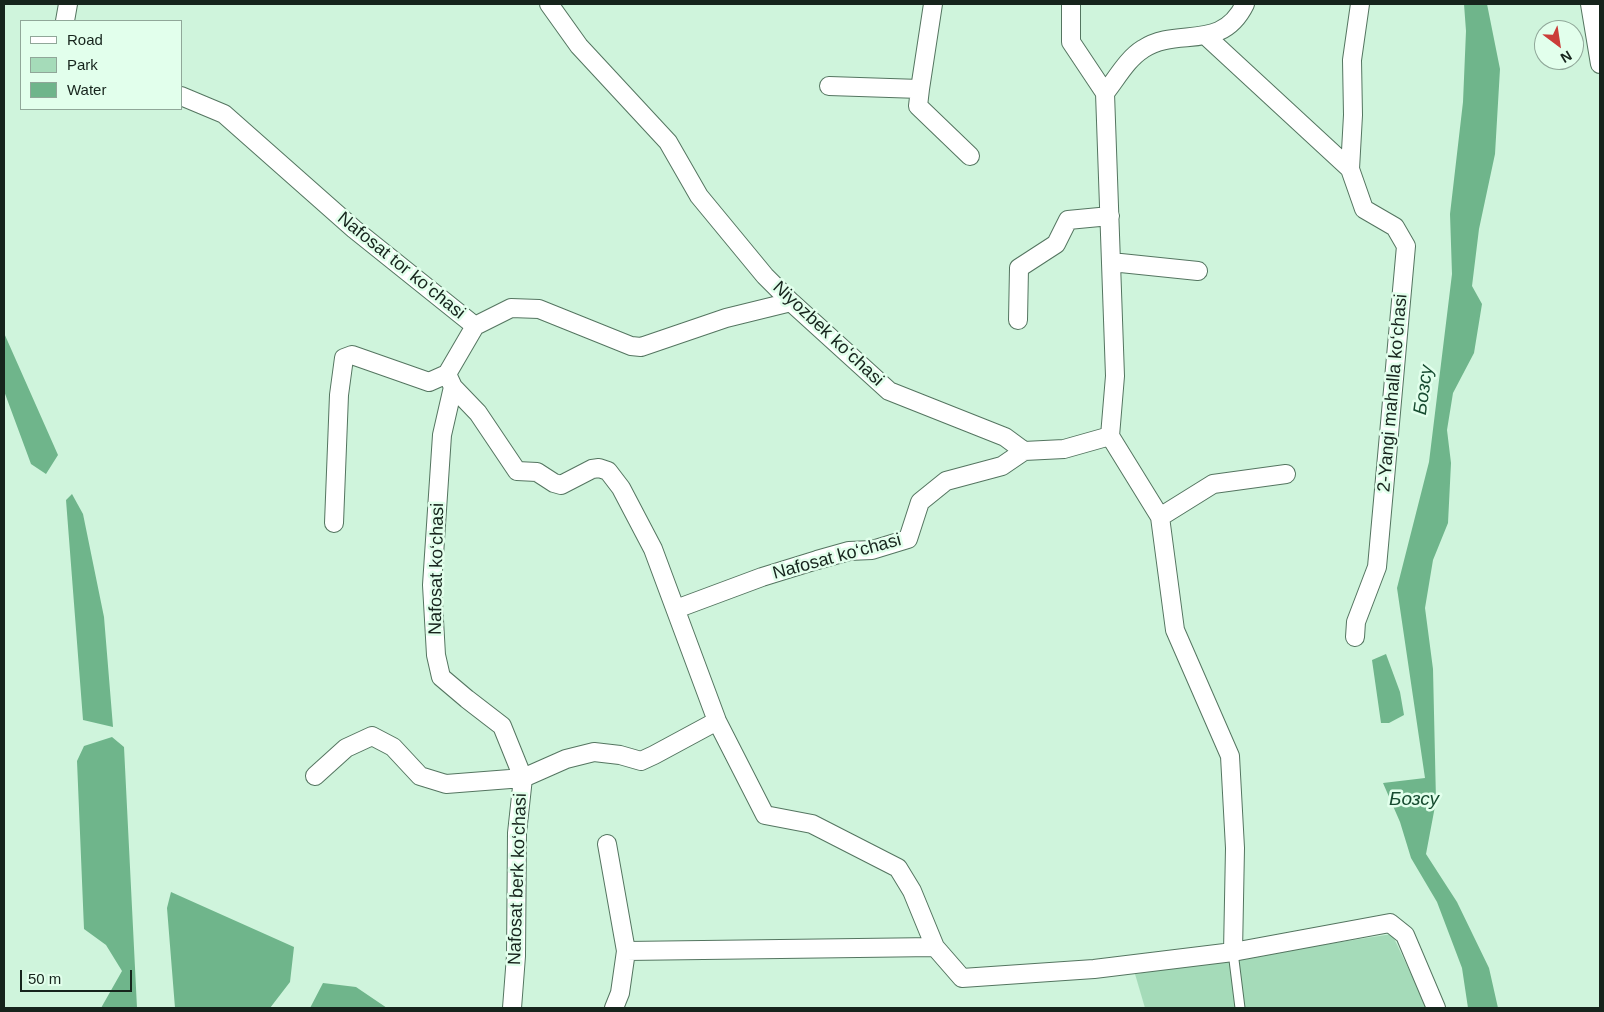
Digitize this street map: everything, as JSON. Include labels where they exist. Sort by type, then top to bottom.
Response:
[{"type":"street","points":[[65,20],[68,4]]},
{"type":"street","name":"Niyozbek ko‘chasi","points":[[549,4],[579,46],[668,142],[699,196],[765,276],[791,302],[889,391],[1005,437],[1024,451]]},
{"type":"street","points":[[933,4],[918,106],[970,156]]},
{"type":"street","points":[[1071,4],[1071,42],[1106,93],[1115,376],[1110,436],[1160,517],[1174,630],[1230,756],[1235,848],[1233,952]]},
{"type":"street","points":[[1106,93],[1126,64],[1143,49],[1158,42],[1206,36],[1228,26],[1239,15],[1245,4]]},
{"type":"street","name":"2-Yangi mahalla ko‘chasi","points":[[1355,637],[1356,622],[1377,567],[1406,246],[1395,227],[1364,208],[1350,169],[1353,115],[1352,60],[1360,4]]},
{"type":"street","points":[[1590,4],[1600,64]]},
{"type":"street","name":"2-Yangi mahalla ko‘chasi","points":[[1206,36],[1350,169]]},
{"type":"street","points":[[828,86],[920,89]]},
{"type":"street","name":"Nafosat tor ko‘chasi","points":[[182,96],[224,114],[354,229],[475,326],[510,308],[539,309],[632,346],[641,347],[726,318],[791,302]]},
{"type":"street","points":[[1018,320],[1020,268],[1056,244],[1068,220],[1110,216]]},
{"type":"street","points":[[1111,262],[1198,271]]},
{"type":"street","name":"Nafosat ko‘chasi","points":[[475,326],[450,381],[442,435],[432,585],[436,655],[441,678],[502,726],[523,778]]},
{"type":"street","points":[[334,523],[339,395],[344,358],[352,356],[429,382],[450,381],[478,412],[518,471],[537,472],[554,484],[561,485],[592,468],[600,468],[608,472],[621,488],[653,549],[717,721],[765,815],[812,824],[898,868],[912,891],[935,947],[962,978],[1094,969],[1233,952],[1390,923],[1405,935],[1436,1008]]},
{"type":"street","points":[[1024,451],[1064,449],[1110,436]]},
{"type":"street","name":"Nafosat ko‘chasi","points":[[676,610],[762,577],[817,560],[849,551],[872,550],[908,539],[920,502],[946,481],[1002,466],[1024,451]]},
{"type":"street","points":[[1160,517],[1213,484],[1286,474]]},
{"type":"street","points":[[523,778],[566,759],[594,752],[641,761],[717,721]]},
{"type":"street","name":"Nafosat berk ko‘chasi","points":[[315,776],[346,748],[372,736],[393,747],[420,776],[446,784],[523,778],[517,833],[516,956],[512,1008]]},
{"type":"street","points":[[607,844],[626,951],[620,993],[614,1008]]},
{"type":"street","points":[[626,951],[935,947]]},
{"type":"lane","points":[[1233,952],[1240,1008]]},
{"type":"green space","points":[[1392,934],[1427,1008],[1145,1008],[1135,974]]},
{"type":"water","name":"Бозсу","points":[[1464,4],[1487,4],[1500,69],[1495,154],[1479,229],[1472,286],[1482,304],[1474,353],[1453,393],[1447,430],[1451,463],[1448,523],[1433,560],[1425,608],[1433,669],[1436,801],[1426,854],[1457,902],[1489,968],[1498,1008],[1468,1008],[1462,968],[1437,902],[1411,858],[1400,822],[1383,783],[1425,778],[1397,588],[1429,462],[1452,274],[1450,214],[1463,102],[1466,31]]},
{"type":"water","points":[[4,333],[58,455],[46,474],[31,464],[4,391]]},
{"type":"water","points":[[72,494],[83,514],[104,617],[113,727],[83,720],[66,500]]},
{"type":"water","points":[[1386,654],[1400,692],[1404,715],[1389,723],[1381,723],[1372,660]]},
{"type":"water","points":[[112,737],[124,747],[137,1008],[101,1008],[122,971],[106,945],[84,929],[77,761],[84,746]]},
{"type":"water","points":[[171,892],[294,947],[290,982],[270,1008],[175,1008],[167,908]]},
{"type":"water","points":[[323,983],[356,987],[387,1008],[310,1008]]}]
